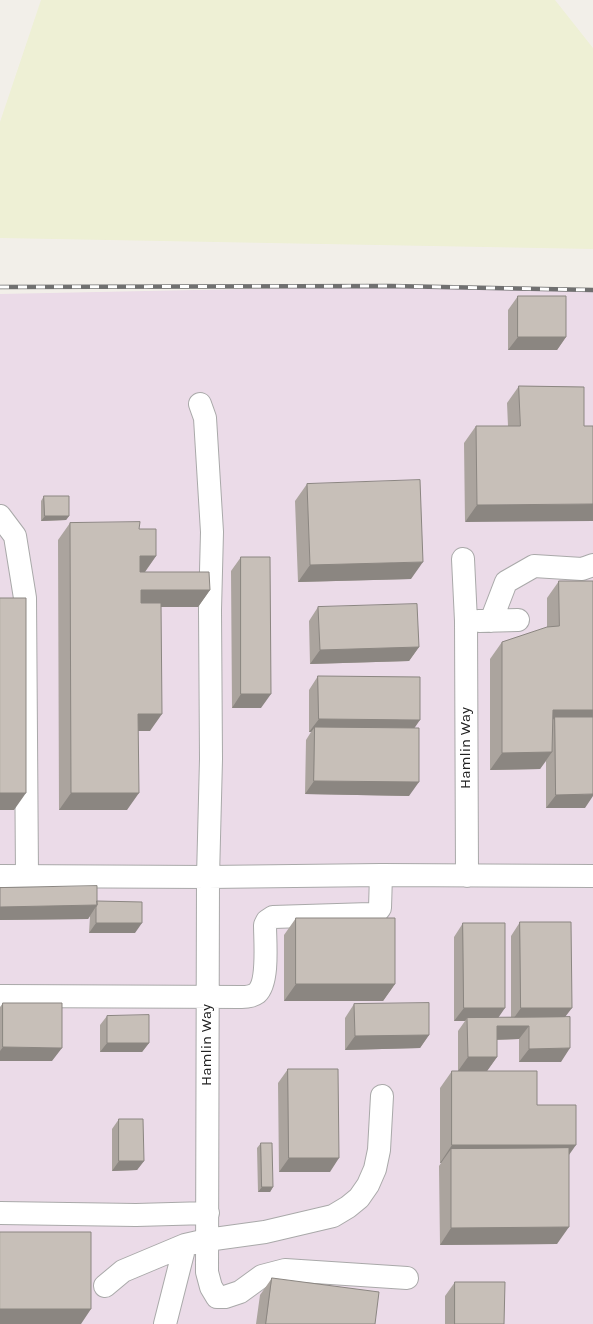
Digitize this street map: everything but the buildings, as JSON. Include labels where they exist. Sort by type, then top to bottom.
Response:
[{"type":"street","name":"Hamlin Way","points":[[200,404],[205,418],[212,532],[210,610],[211,759],[207,997],[207,1272],[211,1287],[217,1296],[225,1297],[240,1292],[262,1276],[285,1270],[407,1278]]},
{"type":"street","points":[[0,516],[15,536],[25,598],[27,876]]},
{"type":"street","name":"Hamlin Way","points":[[463,559],[466,621],[467,876]]},
{"type":"street","points":[[491,621],[506,582],[534,566],[582,569],[593,564]]},
{"type":"street","points":[[466,621],[518,620]]},
{"type":"street","points":[[0,996],[242,998],[251,996],[257,993],[262,985],[265,972],[265,925],[267,921],[273,917],[376,913],[380,908],[381,874]]},
{"type":"street","points":[[0,876],[208,877],[381,874],[593,876]]},
{"type":"street","points":[[105,1286],[123,1271],[185,1245],[207,1240],[265,1232],[333,1216],[348,1207],[358,1198],[368,1185],[375,1169],[379,1150],[382,1096]]},
{"type":"street","points":[[0,1214],[136,1215],[208,1213]]},
{"type":"street","points":[[165,1324],[185,1245]]},
{"type":"shaded area","points":[[391,286],[593,290],[593,1324],[0,1324],[0,294]]},
{"type":"green space","points":[[41,0],[555,0],[593,48],[593,249],[0,238],[0,122]]},
{"type":"railway","points":[[0,287],[391,286],[593,290]]}]
